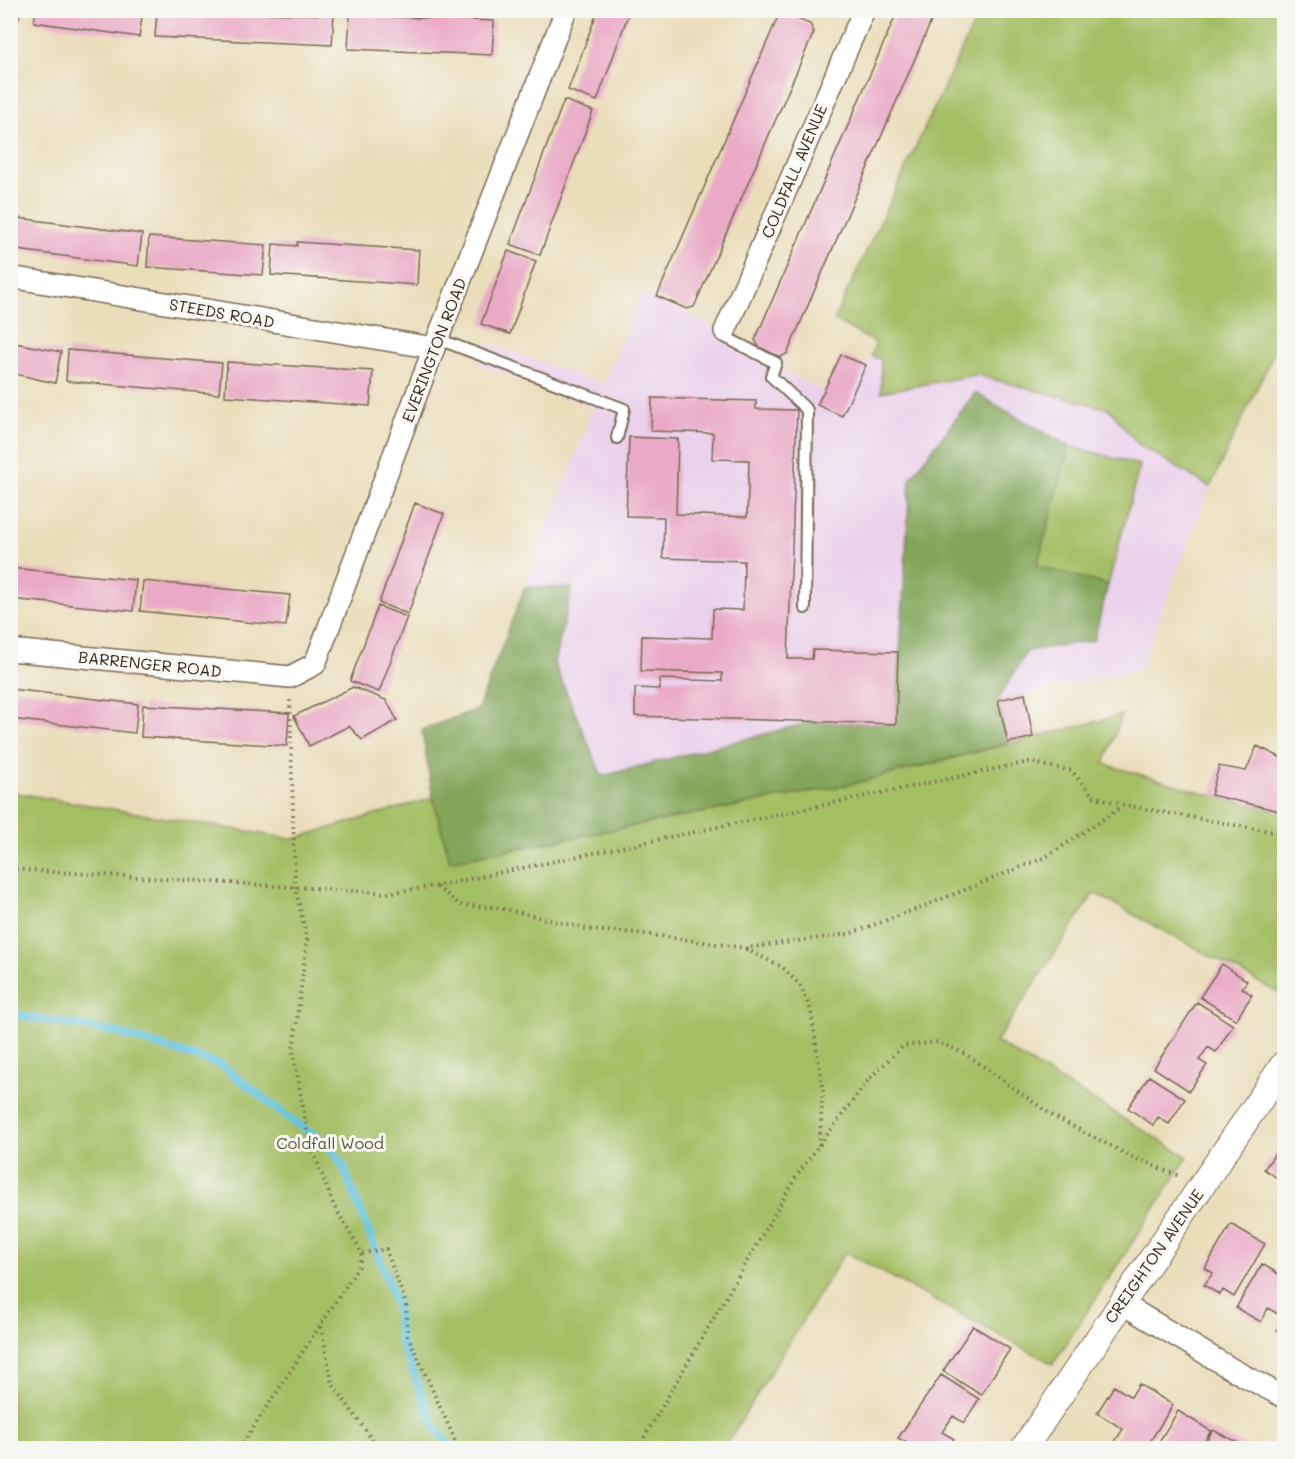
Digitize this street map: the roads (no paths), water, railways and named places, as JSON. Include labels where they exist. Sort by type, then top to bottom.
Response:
[{"type":"street","name":"EVERINGTON ROAD","points":[[290,677],[315,664],[566,10]]},
{"type":"street","name":"COLDFALL AVENUE","points":[[725,331],[864,10]]},
{"type":"street","name":"STEEDS ROAD","points":[[10,277],[436,344]]},
{"type":"street","name":"BARRENGER ROAD","points":[[10,650],[290,677]]},
{"type":"street","name":"CREIGHTON AVENUE","points":[[1024,1449],[1284,1064]]},
{"type":"street","points":[[1121,1303],[1235,1371],[1284,1397]]},
{"type":"lane","points":[[725,331],[723,336],[776,363],[771,376],[807,410],[805,608]]},
{"type":"lane","points":[[436,344],[624,409],[617,438]]},
{"type":"waterway","points":[[10,1014],[114,1032],[221,1065],[290,1119],[327,1144],[342,1164],[388,1281],[397,1309],[400,1340],[436,1430],[452,1448]]},
{"type":"park label","name":"Coldfall Wood","points":[[330,1143]]}]
